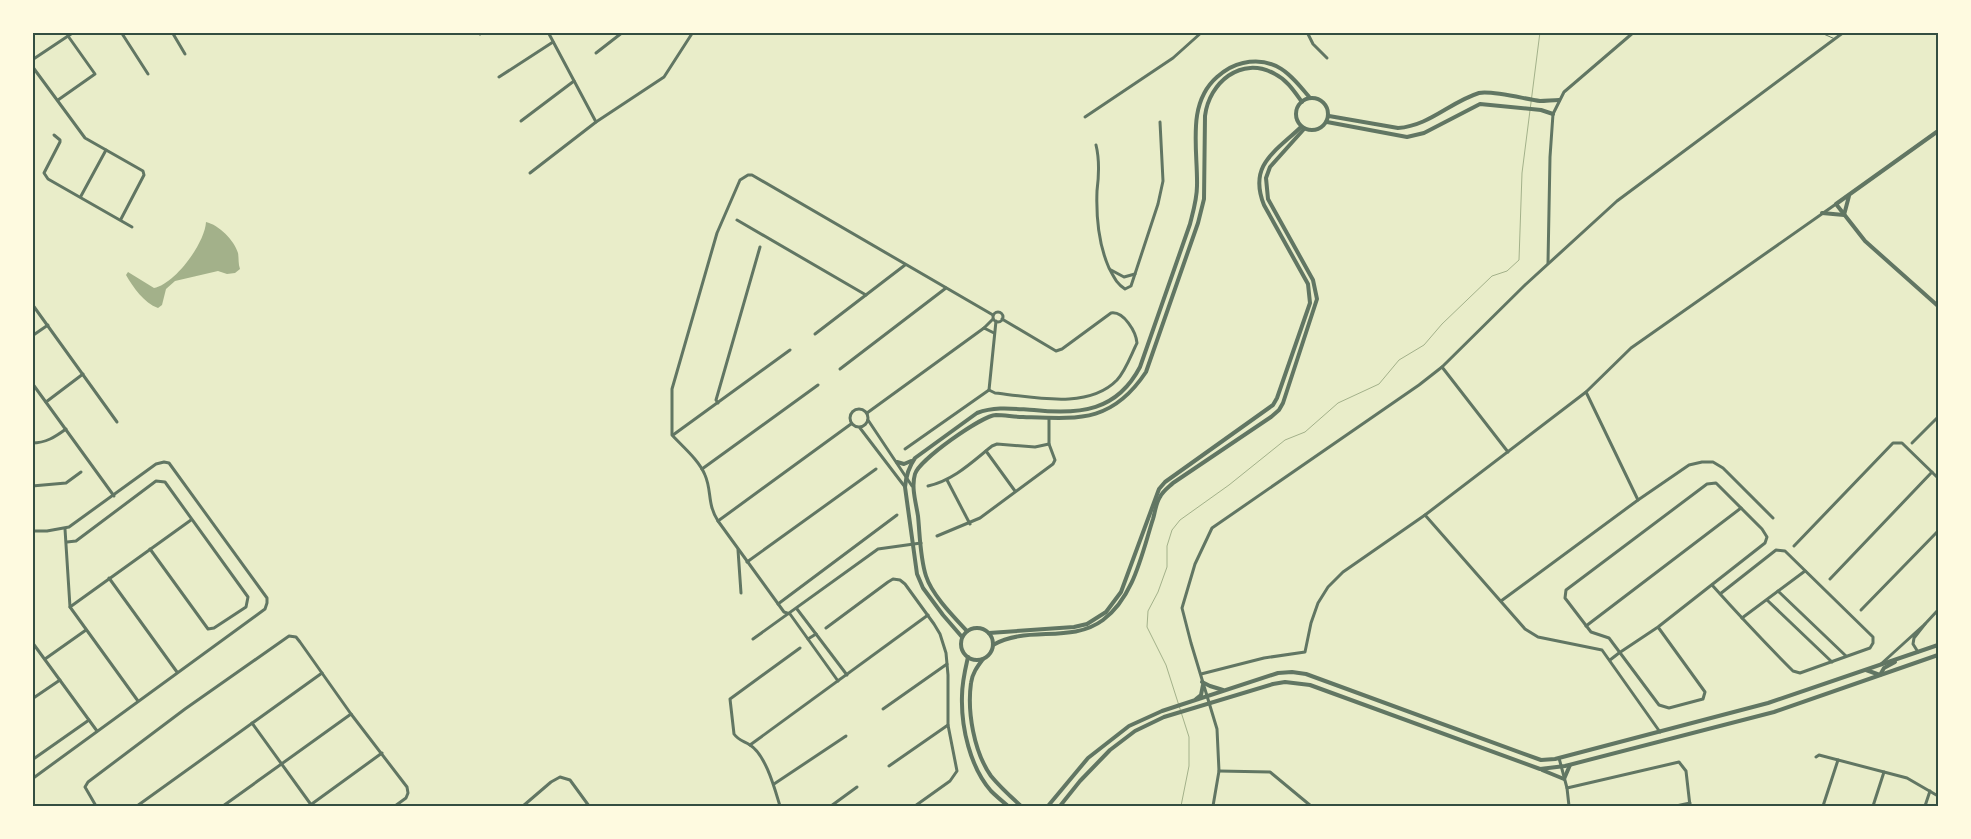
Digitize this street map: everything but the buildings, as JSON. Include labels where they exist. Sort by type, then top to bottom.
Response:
[{"type":"street","points":[[32,60],[74,32]]},
{"type":"street","points":[[121,32],[148,74]]},
{"type":"street","points":[[172,32],[185,54]]},
{"type":"street","points":[[548,32],[596,122]]},
{"type":"street","points":[[596,53],[623,32]]},
{"type":"street","points":[[530,173],[596,122],[664,76],[693,32]]},
{"type":"street","points":[[1085,117],[1173,58],[1202,32]]},
{"type":"street","points":[[1307,32],[1313,44],[1327,58]]},
{"type":"street","points":[[1548,264],[1550,157],[1553,114],[1564,92],[1634,32]]},
{"type":"street","points":[[1212,806],[1219,771],[1217,729],[1182,608],[1196,564],[1212,528],[1411,391],[1442,367],[1548,264],[1617,201],[1844,32]]},
{"type":"street","points":[[58,100],[95,74],[68,36]]},
{"type":"street","points":[[500,77],[553,42]]},
{"type":"street","points":[[897,462],[904,464],[915,458],[977,413],[988,409],[1010,408],[1069,412],[1100,406],[1115,398],[1133,380],[1140,367],[1190,224],[1196,200],[1197,113],[1202,97],[1211,82],[1222,72],[1234,65],[1251,61],[1266,62],[1283,69],[1294,78],[1310,98]]},
{"type":"street","points":[[32,66],[85,138],[144,171],[144,175],[121,219]]},
{"type":"street","points":[[967,631],[949,611],[927,578],[914,491],[914,475],[921,463],[980,420],[996,415],[1074,419],[1103,412],[1125,399],[1135,389],[1146,372],[1204,199],[1204,148],[1207,105],[1220,82],[1234,72],[1257,68],[1275,73],[1282,78],[1302,102]]},
{"type":"street","points":[[521,121],[574,81]]},
{"type":"street","points":[[1329,116],[1398,128],[1422,123],[1464,99],[1481,92],[1542,101],[1559,100]]},
{"type":"street","points":[[1310,98],[1317,98],[1324,102],[1329,116],[1327,122],[1316,130],[1303,128],[1296,117],[1298,106],[1310,98]]},
{"type":"street","points":[[1327,122],[1407,137],[1424,134],[1480,104],[1541,110],[1553,114]]},
{"type":"street","points":[[1096,145],[1100,172],[1098,230],[1103,254],[1110,270],[1118,284],[1125,289],[1131,286],[1158,204],[1163,181],[1160,122]]},
{"type":"street","points":[[982,659],[968,657],[962,648],[962,637],[967,631],[974,628],[982,629],[989,633],[1074,627],[1087,624],[1106,612],[1121,592],[1159,489],[1165,482],[1273,405],[1310,303],[1310,294],[1303,274],[1264,205],[1258,180],[1262,166],[1267,160],[1303,128]]},
{"type":"street","points":[[993,645],[1001,640],[1018,636],[1078,631],[1091,628],[1113,612],[1127,591],[1160,496],[1173,483],[1279,410],[1317,299],[1313,280],[1268,199],[1266,178],[1270,166],[1303,128]]},
{"type":"street","points":[[1201,674],[1264,658],[1305,652],[1311,623],[1318,603],[1328,587],[1343,572],[1425,514],[1586,392],[1631,348],[1938,131]]},
{"type":"street","points":[[54,135],[60,142],[46,167],[44,173],[48,178],[132,227]]},
{"type":"street","points":[[81,196],[106,150]]},
{"type":"street","points":[[838,681],[790,614],[784,612],[778,604],[718,521],[712,511],[706,477],[702,469],[672,435],[672,389],[717,233],[740,180],[744,177],[752,176],[946,288],[1000,322],[1002,319]]},
{"type":"street","points":[[1844,215],[1849,195]]},
{"type":"street","points":[[1836,204],[1865,241],[1938,306]]},
{"type":"street","points":[[1822,214],[1844,215]]},
{"type":"street","points":[[737,220],[866,295]]},
{"type":"street","points":[[718,403],[716,400],[760,247]]},
{"type":"street","points":[[815,334],[905,265]]},
{"type":"street","points":[[1110,270],[1124,277],[1135,274]]},
{"type":"street","points":[[840,369],[946,288]]},
{"type":"street","points":[[32,304],[117,422]]},
{"type":"street","points":[[905,449],[989,390],[995,312],[1003,314],[1002,319]]},
{"type":"street","points":[[989,390],[995,394],[1082,399],[1096,395],[1106,390],[1118,379],[1137,343],[1137,337],[1122,315],[1117,312],[1111,313],[1062,349],[1056,351],[1002,319]]},
{"type":"street","points":[[867,413],[984,328],[994,318]]},
{"type":"street","points":[[32,336],[48,325]]},
{"type":"street","points":[[984,328],[994,334]]},
{"type":"street","points":[[672,435],[790,350]]},
{"type":"street","points":[[1442,367],[1508,452]]},
{"type":"street","points":[[46,402],[83,374]]},
{"type":"street","points":[[32,383],[114,496]]},
{"type":"street","points":[[702,469],[818,385]]},
{"type":"street","points":[[1586,392],[1638,500]]},
{"type":"street","points":[[905,487],[860,428],[852,424],[850,418],[853,411],[862,409],[867,413],[868,420],[907,476],[914,491]]},
{"type":"street","points":[[1912,443],[1938,417]]},
{"type":"street","points":[[937,536],[970,524],[1053,464],[1055,460],[1049,444],[1049,418]]},
{"type":"street","points":[[860,428],[868,420]]},
{"type":"street","points":[[718,521],[852,424]]},
{"type":"street","points":[[32,443],[44,442],[66,429]]},
{"type":"street","points":[[1794,546],[1893,443],[1902,443],[1938,478]]},
{"type":"street","points":[[928,486],[947,480],[959,473],[997,444],[1035,447],[1049,444]]},
{"type":"street","points":[[986,451],[1015,491]]},
{"type":"street","points":[[915,458],[911,464],[905,487],[917,574],[923,588],[962,637]]},
{"type":"street","points":[[1500,601],[1638,500],[1689,466],[1702,462],[1712,462],[1723,468],[1773,518]]},
{"type":"street","points":[[32,531],[65,529],[114,496],[156,464],[169,463],[266,598],[267,603],[265,609],[32,779]]},
{"type":"street","points":[[747,562],[876,469]]},
{"type":"street","points":[[32,486],[66,483],[81,472]]},
{"type":"street","points":[[1830,579],[1932,472]]},
{"type":"street","points":[[947,480],[970,524]]},
{"type":"street","points":[[67,542],[76,541],[156,482],[164,482],[248,597],[246,607],[214,628],[208,629],[150,549]]},
{"type":"street","points":[[1610,660],[1620,653],[1658,627],[1765,543],[1767,537],[1762,529],[1716,483],[1706,484],[1566,590],[1565,598],[1586,626],[1591,632],[1609,638],[1620,653],[1630,664],[1660,705],[1669,708],[1704,699],[1705,692],[1658,627]]},
{"type":"street","points":[[1586,626],[1741,508]]},
{"type":"street","points":[[1425,514],[1525,629],[1538,637],[1596,647],[1602,650],[1660,732]]},
{"type":"street","points":[[778,604],[897,515]]},
{"type":"street","points":[[70,607],[191,520]]},
{"type":"street","points":[[65,529],[70,607],[138,701]]},
{"type":"street","points":[[1861,610],[1938,531]]},
{"type":"street","points":[[753,639],[797,609],[878,548],[921,543]]},
{"type":"street","points":[[738,549],[741,593]]},
{"type":"street","points":[[1712,585],[1720,594],[1742,618],[1793,671],[1800,673],[1847,657],[1870,648],[1873,643],[1872,637],[1785,551],[1776,550],[1720,594]]},
{"type":"street","points":[[1742,618],[1805,571]]},
{"type":"street","points":[[109,578],[177,672]]},
{"type":"street","points":[[826,628],[893,579],[903,582],[940,634],[948,663],[948,724],[956,774],[950,781],[915,806]]},
{"type":"street","points":[[1778,591],[1847,657]]},
{"type":"street","points":[[1767,600],[1832,662]]},
{"type":"street","points":[[797,609],[847,675]]},
{"type":"street","points":[[1918,652],[1912,644],[1914,638],[1938,610]]},
{"type":"street","points":[[750,744],[928,615]]},
{"type":"street","points":[[1878,666],[1926,624]]},
{"type":"street","points":[[45,659],[86,630]]},
{"type":"street","points":[[989,633],[993,645],[992,651],[982,659],[974,671],[971,683],[971,716],[974,733],[979,750],[991,776],[1021,806]]},
{"type":"street","points":[[808,639],[816,634]]},
{"type":"street","points":[[96,806],[85,787],[88,782],[185,709],[288,636],[296,636],[351,714],[407,787],[408,793],[406,798],[395,806]]},
{"type":"street","points":[[32,642],[97,731]]},
{"type":"street","points":[[1048,806],[1074,774],[1100,748],[1129,726],[1162,710],[1278,673],[1306,674],[1541,760],[1559,758],[1768,703],[1938,645]]},
{"type":"street","points":[[780,806],[774,784],[765,765],[750,744],[737,739],[734,734],[730,700],[800,648]]},
{"type":"street","points":[[1540,769],[1570,765],[1774,712],[1938,655]]},
{"type":"street","points":[[1880,675],[1884,668],[1908,656]]},
{"type":"street","points":[[968,657],[962,697],[967,738],[972,756],[990,790],[1008,806]]},
{"type":"street","points":[[883,709],[948,663]]},
{"type":"street","points":[[1866,670],[1880,675]]},
{"type":"street","points":[[137,806],[322,673]]},
{"type":"street","points":[[32,700],[60,680]]},
{"type":"street","points":[[1060,806],[1080,781],[1110,750],[1134,731],[1164,717],[1284,682],[1310,684],[1564,779]]},
{"type":"street","points":[[1203,683],[1226,690]]},
{"type":"street","points":[[1195,700],[1200,695],[1203,683]]},
{"type":"street","points":[[1768,703],[1774,712]]},
{"type":"street","points":[[223,806],[351,714]]},
{"type":"street","points":[[32,760],[89,720]]},
{"type":"street","points":[[252,723],[311,806],[382,753]]},
{"type":"street","points":[[889,766],[948,724]]},
{"type":"street","points":[[774,784],[846,736]]},
{"type":"street","points":[[1816,757],[1819,755],[1907,778],[1938,796]]},
{"type":"street","points":[[1559,758],[1567,788],[1569,806]]},
{"type":"street","points":[[1824,806],[1838,760]]},
{"type":"street","points":[[1567,788],[1679,762],[1686,771],[1690,805],[1676,806]]},
{"type":"street","points":[[1564,779],[1570,765]]},
{"type":"street","points":[[1219,771],[1270,772],[1311,806]]},
{"type":"street","points":[[1873,806],[1884,772]]},
{"type":"street","points":[[523,806],[550,782],[560,777],[570,780],[590,806]]},
{"type":"street","points":[[830,806],[857,788]]},
{"type":"street","points":[[1925,806],[1930,791]]},
{"type":"lane","points":[[1819,32],[1835,39]]},
{"type":"shaded area","points":[[206,222],[221,230],[230,238],[238,253],[240,269],[235,273],[227,274],[218,271],[175,281],[166,289],[162,305],[158,308],[153,306],[139,294],[126,275],[128,272],[154,288],[162,285],[179,271],[195,251]]},
{"type":"waterway","points":[[1181,806],[1189,766],[1189,737],[1166,665],[1147,627],[1148,611],[1158,592],[1167,567],[1167,546],[1172,530],[1180,520],[1229,485],[1285,440],[1305,432],[1338,403],[1379,384],[1399,360],[1424,345],[1442,324],[1492,276],[1507,271],[1519,260],[1522,173],[1540,32]]}]
